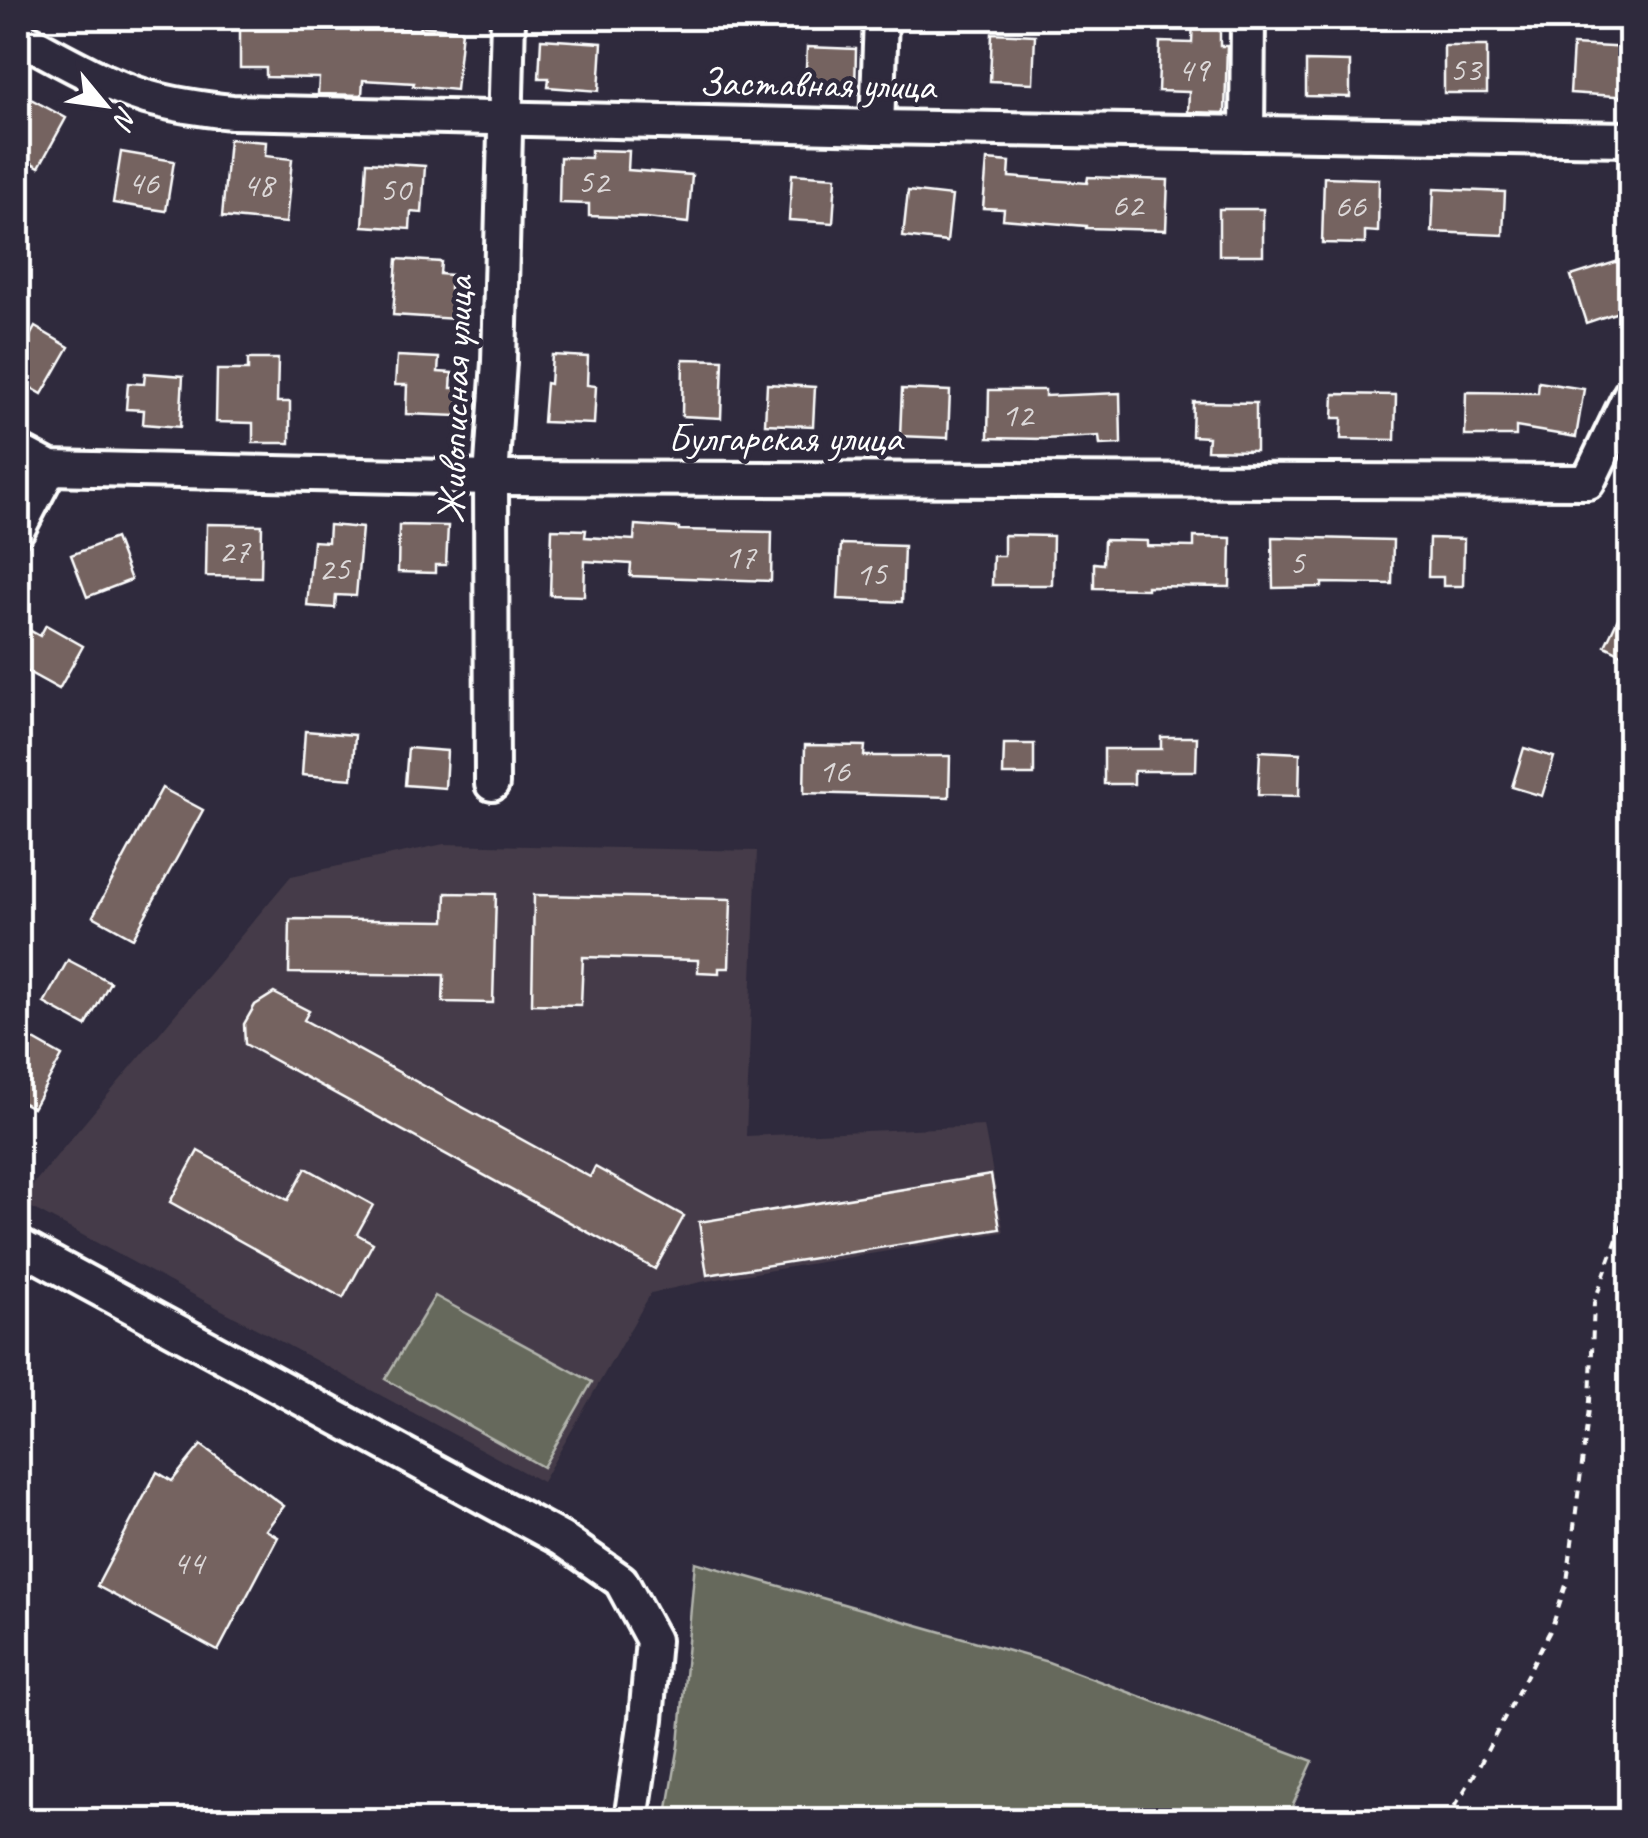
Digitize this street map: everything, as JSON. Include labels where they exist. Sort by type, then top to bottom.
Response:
[{"type":"street","name":"Живописная улица","points":[[492,784],[491,478],[499,362],[508,18]]},
{"type":"street","points":[[878,127],[880,18]]},
{"type":"street","points":[[1247,133],[1248,18]]},
{"type":"street","name":"Заставная улица","points":[[18,36],[103,80],[144,96],[190,108],[232,112],[1630,138]]},
{"type":"street","name":"Булгарская улица","points":[[50,468],[491,478],[1588,482],[1630,396]]},
{"type":"street","points":[[18,451],[50,468],[18,528]]},
{"type":"street","points":[[18,1245],[561,1539],[621,1581],[653,1640],[631,1820]]},
{"type":"path","points":[[1446,1820],[1476,1772],[1552,1627],[1567,1582],[1590,1401],[1594,1303],[1630,1204]]},
{"type":"shaded area","points":[[444,844],[757,851],[746,1136],[984,1126],[1004,1232],[651,1293],[542,1482],[19,1201],[291,876]]},
{"type":"green space","points":[[435,1296],[592,1382],[543,1467],[385,1379]]},
{"type":"green space","points":[[695,1562],[1048,1662],[1313,1761],[1286,1820],[666,1820],[679,1745]]},
{"type":"building","points":[[265,18],[370,18],[369,27],[462,30],[456,90],[363,80],[362,95],[318,94],[319,78],[266,77],[266,68],[240,68],[240,27],[265,27]]},
{"type":"building","points":[[1193,18],[1220,18],[1220,46],[1227,46],[1225,113],[1188,112],[1189,92],[1158,91],[1160,42],[1192,43]]},
{"type":"building","points":[[992,33],[1035,35],[1033,83],[990,81]]},
{"type":"building","points":[[541,39],[602,43],[599,91],[548,87],[549,78],[539,78]]},
{"type":"building","points":[[1573,45],[1630,48],[1630,97],[1570,93]]},
{"type":"building","points":[[1444,46],[1487,46],[1487,93],[1444,93]]},
{"type":"building","points":[[807,47],[856,49],[855,90],[805,88]]},
{"type":"building","points":[[1306,61],[1350,62],[1350,97],[1306,96]]},
{"type":"building","points":[[18,92],[66,118],[39,167],[18,155]]},
{"type":"building","points":[[229,139],[266,142],[265,156],[292,159],[286,223],[222,217]]},
{"type":"building","points":[[591,150],[629,151],[628,170],[692,175],[688,223],[589,216],[589,204],[559,203],[560,157],[591,158]]},
{"type":"building","points":[[121,152],[174,161],[166,211],[113,203]]},
{"type":"building","points":[[987,160],[1010,162],[1009,177],[1087,183],[1088,177],[1168,180],[1166,230],[1086,228],[1003,219],[1004,209],[983,208]]},
{"type":"building","points":[[367,162],[425,166],[422,213],[411,212],[410,229],[363,226]]},
{"type":"building","points":[[792,174],[836,177],[833,223],[789,220]]},
{"type":"building","points":[[1324,177],[1379,179],[1378,232],[1365,231],[1365,244],[1322,243]]},
{"type":"building","points":[[1434,189],[1505,192],[1503,235],[1432,232]]},
{"type":"building","points":[[908,191],[952,196],[947,242],[903,237]]},
{"type":"building","points":[[1219,209],[1263,209],[1263,255],[1219,255]]},
{"type":"building","points":[[397,259],[441,262],[440,274],[451,275],[450,289],[458,290],[456,319],[393,315]]},
{"type":"building","points":[[1625,259],[1630,277],[1630,308],[1586,323],[1571,276]]},
{"type":"building","points":[[35,327],[69,347],[42,394],[18,380],[18,358]]},
{"type":"building","points":[[552,355],[588,357],[587,385],[596,386],[594,424],[543,422]]},
{"type":"building","points":[[397,356],[439,358],[438,372],[452,373],[451,388],[459,388],[458,416],[406,414],[407,385],[395,385]]},
{"type":"building","points":[[248,359],[278,359],[277,402],[290,402],[290,443],[253,443],[253,423],[216,422],[217,370],[248,370]]},
{"type":"building","points":[[683,359],[723,360],[721,418],[682,416]]},
{"type":"building","points":[[145,373],[183,376],[180,427],[143,424],[144,410],[126,409],[128,383],[144,384]]},
{"type":"building","points":[[1539,382],[1584,389],[1576,437],[1516,427],[1516,436],[1465,436],[1466,392],[1538,393]]},
{"type":"building","points":[[767,384],[815,387],[813,426],[765,424]]},
{"type":"building","points":[[902,389],[950,391],[948,438],[900,436]]},
{"type":"building","points":[[989,390],[1045,390],[1045,396],[1120,393],[1121,444],[1100,445],[1099,436],[988,438]]},
{"type":"building","points":[[1334,394],[1396,395],[1395,440],[1341,439],[1342,418],[1333,418]]},
{"type":"building","points":[[1193,402],[1256,403],[1256,451],[1207,450],[1208,437],[1192,436]]},
{"type":"building","points":[[207,524],[262,525],[261,577],[206,576]]},
{"type":"building","points":[[329,525],[362,528],[356,596],[336,595],[335,608],[307,606],[313,541],[328,542]]},
{"type":"building","points":[[399,525],[448,526],[446,565],[435,565],[435,573],[398,572]]},
{"type":"building","points":[[635,525],[772,532],[771,581],[630,576],[631,564],[585,561],[584,596],[550,595],[552,529],[586,530],[585,537],[634,540]]},
{"type":"building","points":[[1004,535],[1053,536],[1052,585],[992,585],[993,556],[1004,556]]},
{"type":"building","points":[[1194,537],[1231,538],[1230,587],[1094,588],[1094,563],[1103,564],[1104,540],[1194,547]]},
{"type":"building","points":[[1272,537],[1393,540],[1392,584],[1322,583],[1322,587],[1273,588]]},
{"type":"building","points":[[115,538],[131,580],[87,597],[71,555]]},
{"type":"building","points":[[1429,538],[1464,539],[1463,586],[1443,586],[1443,577],[1428,577]]},
{"type":"building","points":[[841,544],[904,546],[902,602],[838,599]]},
{"type":"building","points":[[1630,593],[1630,658],[1605,646]]},
{"type":"building","points":[[46,625],[83,646],[59,689],[19,667],[25,657],[18,650],[29,630],[40,636]]},
{"type":"building","points":[[305,731],[355,735],[352,779],[302,775]]},
{"type":"building","points":[[1161,737],[1197,737],[1196,771],[1134,771],[1134,784],[1104,784],[1104,749],[1161,749]]},
{"type":"building","points":[[1004,744],[1034,744],[1034,775],[1003,775]]},
{"type":"building","points":[[805,745],[865,746],[864,756],[950,756],[949,797],[804,793]]},
{"type":"building","points":[[408,748],[447,751],[445,788],[405,785]]},
{"type":"building","points":[[1524,748],[1554,757],[1542,796],[1512,787]]},
{"type":"building","points":[[1260,751],[1300,753],[1299,796],[1258,795]]},
{"type":"building","points":[[162,788],[203,810],[133,938],[93,916]]},
{"type":"building","points":[[446,893],[496,894],[493,1003],[443,1002],[444,975],[289,973],[290,919],[445,921]]},
{"type":"building","points":[[534,895],[731,899],[729,968],[719,968],[719,973],[698,972],[698,960],[583,957],[581,1005],[532,1004]]},
{"type":"building","points":[[68,960],[110,982],[86,1026],[44,1003]]},
{"type":"building","points":[[274,993],[309,1011],[304,1020],[590,1177],[595,1167],[684,1216],[655,1269],[245,1044],[244,1024],[255,1005]]},
{"type":"building","points":[[18,1031],[62,1056],[33,1108],[18,1100]]},
{"type":"building","points":[[198,1151],[288,1200],[306,1168],[373,1205],[357,1234],[373,1243],[343,1298],[170,1202]]},
{"type":"building","points":[[991,1175],[1000,1229],[707,1275],[699,1222]]},
{"type":"building","points":[[201,1445],[284,1506],[266,1530],[278,1537],[218,1651],[97,1586],[157,1472],[172,1481]]}]
